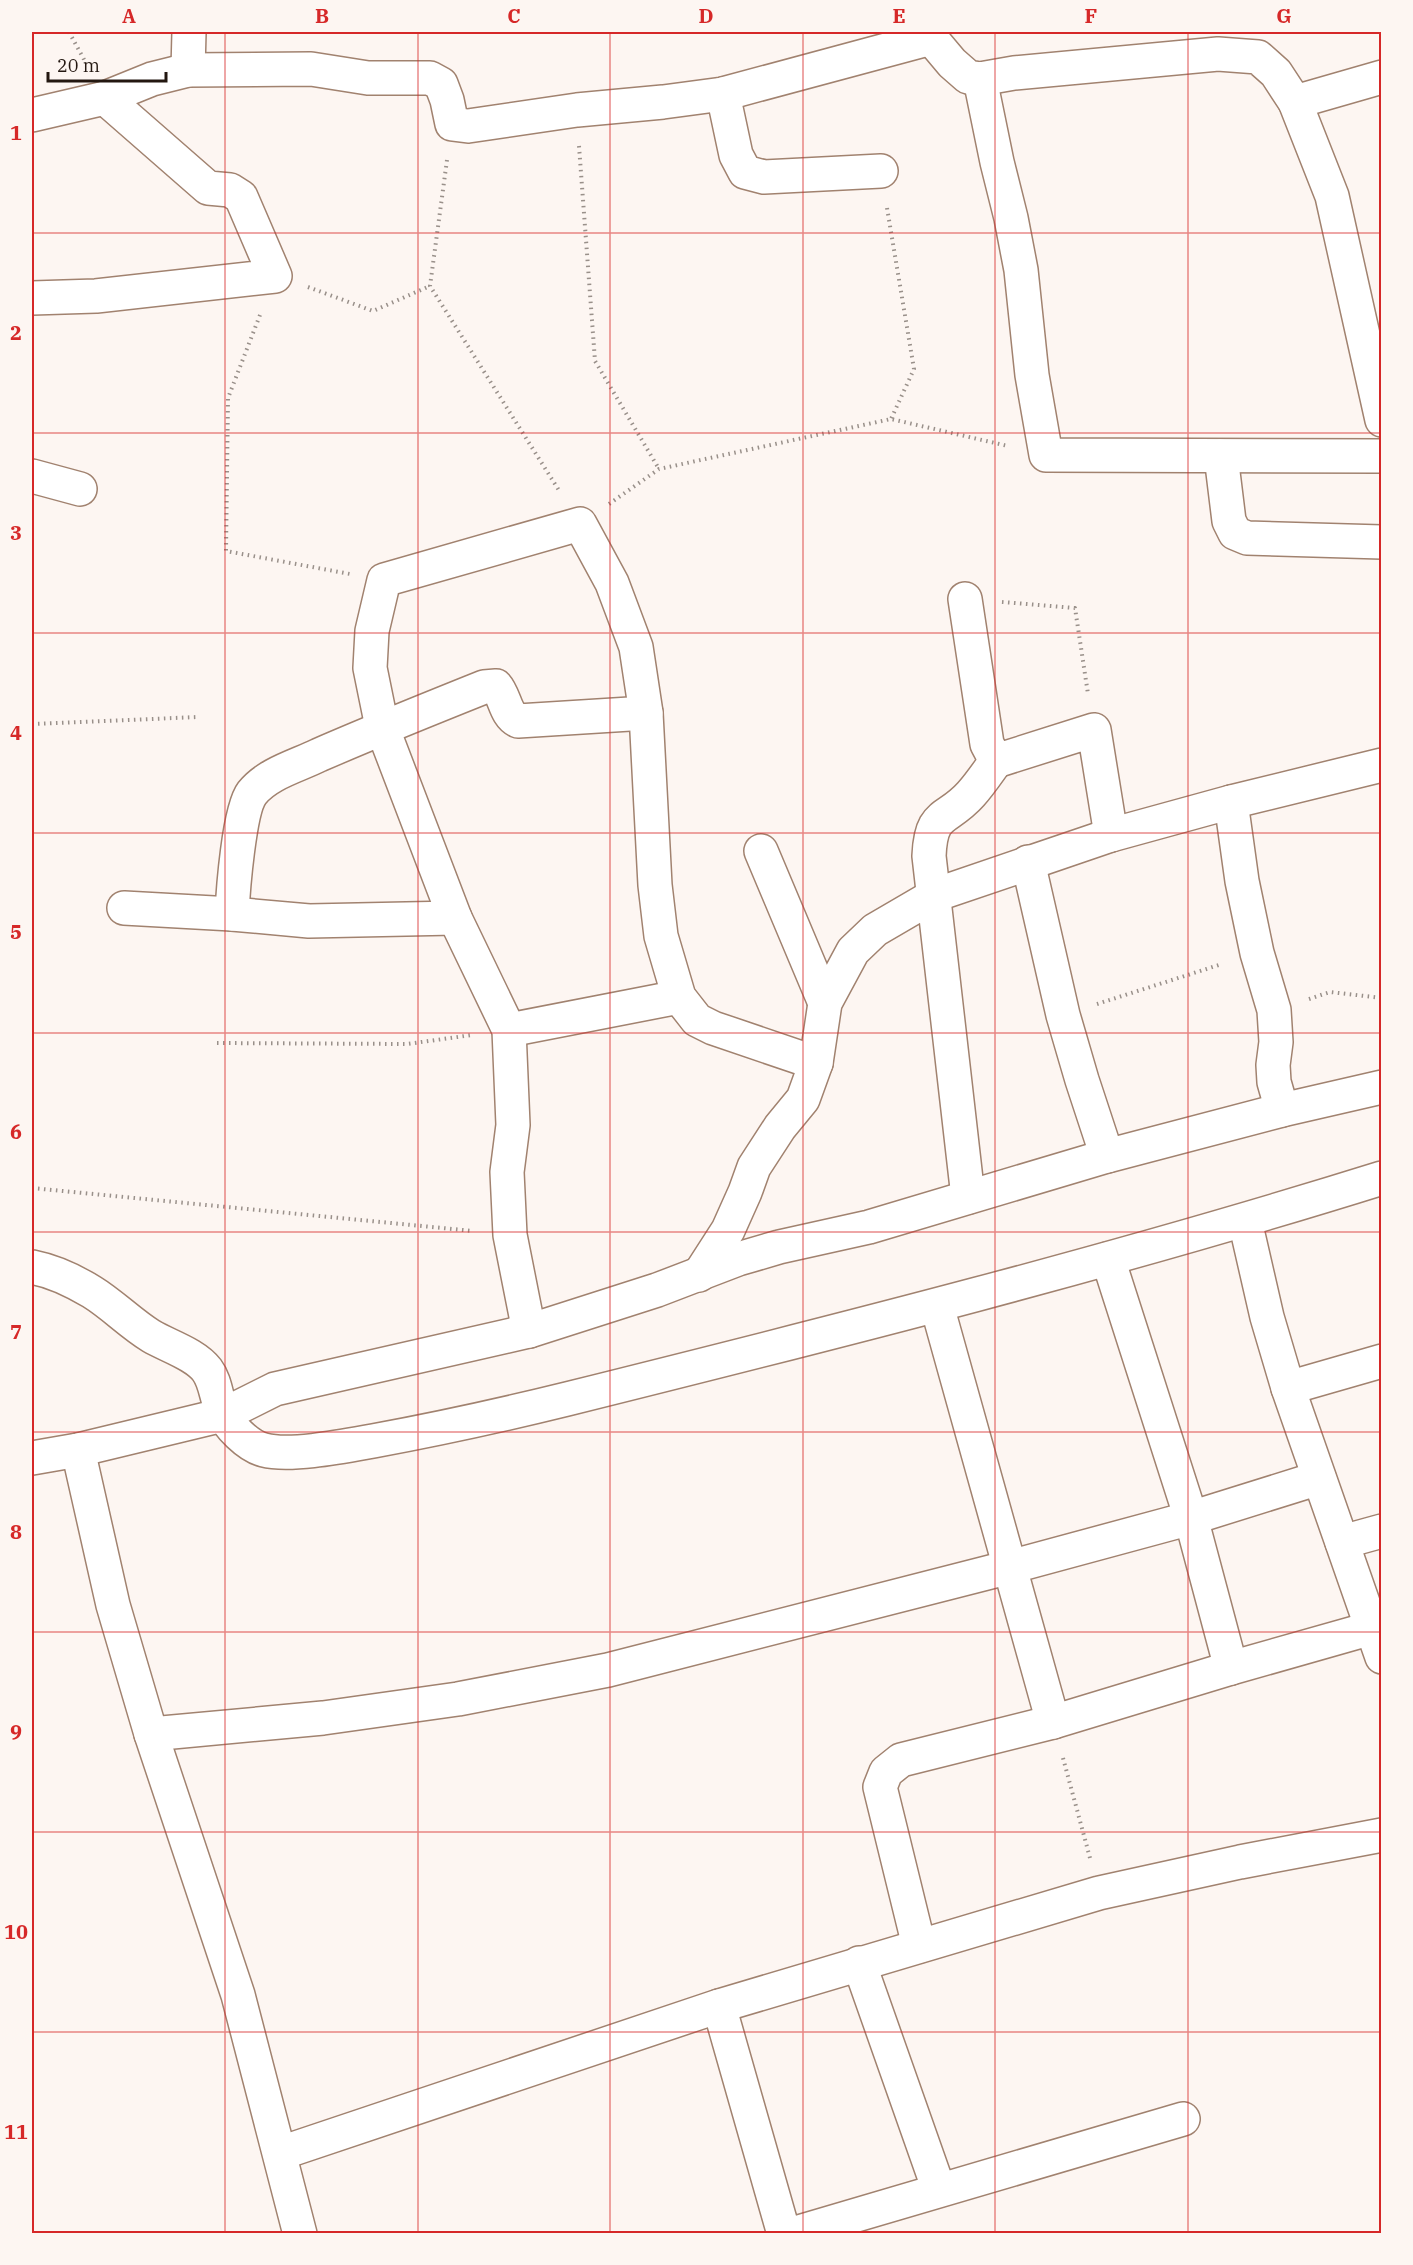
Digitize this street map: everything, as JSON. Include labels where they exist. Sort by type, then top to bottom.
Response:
[{"type":"street","points":[[188,70],[189,32]]},
{"type":"street","points":[[32,115],[105,98],[152,79],[188,70],[311,69],[368,78],[430,78],[441,84],[452,124],[468,126],[577,110],[723,94],[930,35],[952,63],[968,76],[980,79],[1216,43],[1258,57],[1276,73],[1295,102],[1332,196],[1382,420]]},
{"type":"street","points":[[1295,102],[1382,76]]},
{"type":"street","points":[[980,79],[1019,259],[1032,375],[1046,455],[1382,456]]},
{"type":"street","points":[[723,94],[736,155],[745,172],[764,177],[880,171]]},
{"type":"street","points":[[32,298],[96,296],[275,276],[241,197],[237,193],[208,188],[105,98]]},
{"type":"street","points":[[1221,456],[1229,521],[1235,533],[1248,538],[1382,542]]},
{"type":"street","points":[[32,476],[80,489]]},
{"type":"street","points":[[529,1331],[510,1235],[507,1172],[513,1125],[508,1030],[454,918],[382,727],[370,668],[372,631],[384,580],[580,524],[612,583],[636,647],[646,713],[655,885],[661,936],[679,997],[697,1020],[713,1028],[816,1064]]},
{"type":"street","points":[[965,599],[987,744],[996,761]]},
{"type":"street","points":[[232,914],[233,885],[243,819],[251,794],[269,778],[382,727],[484,687],[496,686],[502,693],[510,716],[518,720],[646,713]]},
{"type":"street","points":[[968,1197],[929,856],[933,828],[940,818],[969,796],[996,761],[1094,730],[1111,835]]},
{"type":"street","points":[[699,1275],[728,1230],[746,1192],[754,1167],[780,1127],[802,1099],[816,1064],[825,1003],[853,951],[875,930],[934,895],[1028,862],[1111,835],[1231,802],[1382,765]]},
{"type":"street","points":[[1231,802],[1242,881],[1257,952],[1274,1010],[1276,1042],[1273,1065],[1274,1082],[1282,1110]]},
{"type":"street","points":[[761,851],[825,1003]]},
{"type":"street","points":[[1028,862],[1063,1014],[1107,1156]]},
{"type":"street","points":[[124,908],[309,921],[454,918]]},
{"type":"street","points":[[508,1030],[679,997]]},
{"type":"street","points":[[32,1458],[78,1450],[223,1414],[275,1389],[529,1331],[779,1247],[869,1227],[1107,1156],[1282,1110],[1382,1087]]},
{"type":"street","points":[[32,1267],[47,1270],[92,1292],[134,1326],[206,1367],[212,1378],[223,1414],[241,1437],[261,1450],[335,1448],[463,1424],[937,1306],[1245,1221],[1382,1178]]},
{"type":"street","points":[[919,1946],[880,1787],[886,1772],[901,1760],[1053,1722],[1231,1668],[1377,1643],[1288,1388],[1267,1317],[1245,1221]]},
{"type":"street","points":[[1108,1259],[1191,1518],[1231,1668]]},
{"type":"street","points":[[937,1306],[1053,1722]]},
{"type":"street","points":[[1288,1388],[1382,1362]]},
{"type":"street","points":[[78,1450],[113,1605],[151,1734],[238,1995],[281,2153],[300,2234]]},
{"type":"street","points":[[151,1734],[345,1714],[458,1699],[597,1672],[1010,1568],[1191,1518],[1319,1478]]},
{"type":"street","points":[[1342,1542],[1382,1531]]},
{"type":"street","points":[[281,2153],[719,2006],[1099,1893],[1240,1862],[1382,1835]]},
{"type":"street","points":[[859,1963],[900,2086],[939,2190]]},
{"type":"street","points":[[719,2006],[784,2234]]},
{"type":"street","points":[[792,2234],[1183,2120]]},
{"type":"path","points":[[577,110],[595,361],[660,469]]},
{"type":"path","points":[[452,124],[430,286],[580,524],[660,469],[891,418],[1046,455]]},
{"type":"path","points":[[880,171],[914,369],[891,418]]},
{"type":"path","points":[[384,580],[226,551],[228,398],[275,276],[373,311],[430,286]]},
{"type":"path","points":[[965,599],[1075,608],[1094,730]]},
{"type":"path","points":[[32,724],[198,717]]},
{"type":"path","points":[[1063,1014],[1257,952]]},
{"type":"path","points":[[1274,1010],[1330,993],[1382,998]]},
{"type":"path","points":[[217,1043],[407,1044],[508,1030]]},
{"type":"path","points":[[32,1188],[510,1235]]},
{"type":"path","points":[[1053,1722],[1099,1893]]}]
